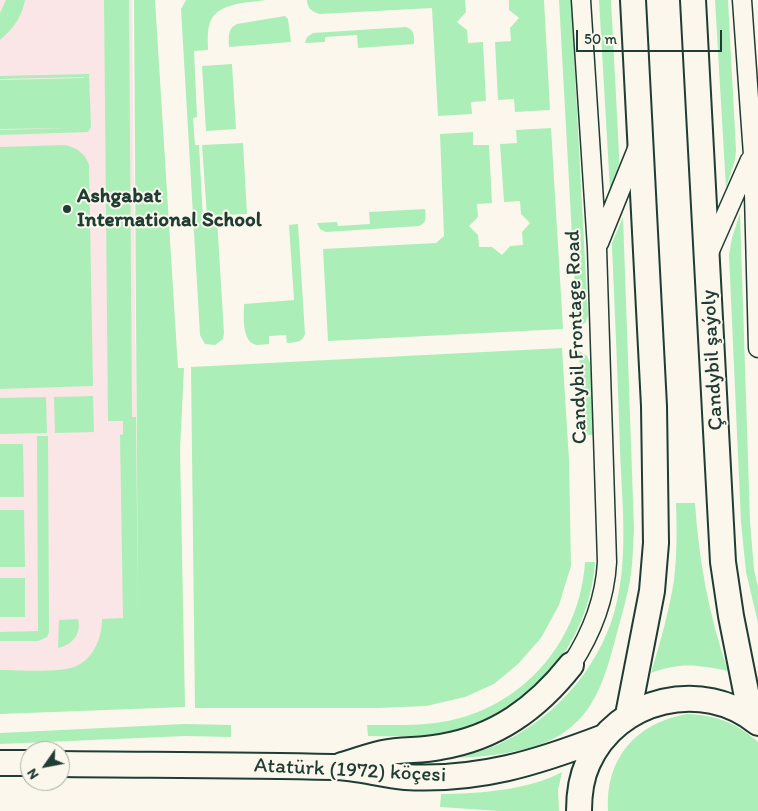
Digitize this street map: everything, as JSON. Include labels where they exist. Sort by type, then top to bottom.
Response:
[{"type":"main road","points":[[628,715],[652,591],[656,543],[654,406],[633,0]]},
{"type":"main road","name":"Çandybil şaýoly","points":[[693,0],[723,562],[731,616],[754,720]]},
{"type":"main road","points":[[337,767],[383,753],[439,748],[484,734],[506,724],[529,709],[550,691],[571,665]]},
{"type":"main road","points":[[579,811],[579,792],[588,763],[604,737],[628,715],[658,702],[690,698],[722,703],[754,720]]},
{"type":"main road","name":"Atatürk (1972) köçesi","points":[[70,764],[337,767],[403,777],[461,777],[523,765],[556,756],[604,737]]},
{"type":"main road","points":[[0,763],[20,764]]},
{"type":"street","name":"Candybil Frontage Road","points":[[571,665],[585,642],[596,617],[603,598],[606,579],[601,338],[581,0]]},
{"type":"street","points":[[742,0],[753,155],[758,348]]},
{"type":"street","points":[[597,248],[641,139]]},
{"type":"street","points":[[708,256],[753,155]]},
{"type":"shaded area","name":"Ashgabat International School","points":[[0,0],[132,0],[139,699],[0,699]]},
{"type":"green space","points":[[6,0],[25,0],[22,12],[16,22],[0,40],[0,13]]},
{"type":"green space","points":[[104,0],[129,0],[132,417],[136,417],[138,621],[134,0],[155,0],[178,368],[184,368],[180,450],[185,707],[0,714],[0,670],[48,671],[74,667],[81,664],[95,648],[102,626],[102,619],[123,618],[120,435],[123,434],[123,421],[108,421]]},
{"type":"green space","points":[[186,0],[266,0],[232,5],[217,12],[209,26],[208,50],[194,51],[197,117],[193,118],[195,145],[199,145],[203,219],[217,219],[224,333],[223,339],[215,345],[205,344],[200,335],[181,9]]},
{"type":"green space","points":[[307,0],[465,0],[466,12],[457,22],[467,30],[468,43],[483,42],[486,101],[471,102],[472,114],[438,116],[432,8],[320,14],[310,9]]},
{"type":"green space","points":[[509,0],[544,0],[550,110],[515,112],[514,99],[498,100],[495,42],[511,41],[510,28],[519,18],[509,10]]},
{"type":"green space","points":[[559,0],[571,0],[588,316],[585,323],[577,327]]},
{"type":"green space","points":[[599,0],[611,0],[619,164],[610,190]]},
{"type":"green space","points":[[715,0],[728,0],[736,150],[735,160],[726,188]]},
{"type":"green space","points":[[285,16],[288,19],[291,42],[229,47],[230,31],[237,24]]},
{"type":"green space","points":[[409,28],[414,36],[414,44],[358,48],[357,35],[325,37],[325,42],[305,43],[307,37],[313,33]]},
{"type":"green space","points":[[232,64],[236,129],[206,131],[202,66]]},
{"type":"green space","points":[[89,74],[91,127],[88,132],[0,135],[0,130],[68,128],[0,129],[0,80],[84,78],[86,127],[84,77],[0,79],[0,76]]},
{"type":"green space","points":[[551,128],[563,329],[328,341],[323,249],[436,243],[444,236],[440,134],[473,132],[473,145],[489,145],[492,203],[477,204],[478,217],[469,226],[478,235],[479,247],[492,247],[502,255],[510,246],[523,245],[522,232],[530,223],[521,214],[520,201],[504,202],[500,144],[517,143],[516,130]]},
{"type":"green space","points":[[243,143],[247,214],[207,216],[202,145]]},
{"type":"green space","points":[[65,145],[80,152],[89,165],[93,386],[0,389],[0,147]]},
{"type":"green space","points":[[425,209],[425,221],[419,226],[326,232],[320,229],[317,223],[337,222],[338,226],[370,224],[369,212]]},
{"type":"green space","points":[[740,213],[750,521],[754,570],[758,587],[758,623],[746,572],[741,522],[729,255]]},
{"type":"green space","points":[[623,217],[634,529],[630,581],[610,659],[601,684],[589,708],[581,718],[560,735],[547,742],[518,751],[459,758],[500,744],[525,730],[561,701],[590,665],[611,623],[620,583],[623,545],[612,243]]},
{"type":"green space","points":[[298,224],[304,337],[300,341],[287,343],[286,335],[269,336],[269,344],[257,345],[248,339],[244,328],[244,304],[294,300],[289,225]]},
{"type":"green space","points":[[562,348],[569,460],[571,566],[559,605],[541,638],[518,664],[494,684],[465,697],[426,706],[379,708],[195,708],[191,367]]},
{"type":"green space","points":[[579,351],[587,356],[591,365],[594,435],[583,435]]},
{"type":"green space","points":[[93,396],[94,432],[55,433],[54,397]]},
{"type":"green space","points":[[46,397],[47,433],[0,434],[0,398]]},
{"type":"green space","points":[[37,436],[48,436],[49,632],[47,637],[38,641],[0,641],[0,632],[38,631]]},
{"type":"green space","points":[[0,444],[23,444],[24,497],[0,497]]},
{"type":"green space","points":[[676,503],[695,503],[699,546],[706,588],[715,629],[728,671],[707,667],[680,666],[651,673],[667,616],[674,580],[676,561]]},
{"type":"green space","points":[[0,510],[24,510],[25,567],[0,567]]},
{"type":"green space","points":[[585,562],[595,562],[591,591],[582,620],[568,646],[551,671],[531,692],[507,710],[481,723],[452,732],[420,736],[368,736],[367,725],[438,723],[476,713],[502,700],[524,684],[544,664],[560,642],[572,617],[581,590]]},
{"type":"green space","points":[[0,578],[25,578],[25,617],[0,617]]},
{"type":"green space","points":[[78,619],[79,629],[75,638],[63,647],[58,648],[59,620]]},
{"type":"green space","points":[[687,714],[707,716],[726,721],[758,742],[758,811],[608,811],[608,792],[612,775],[618,759],[627,746],[653,726]]},
{"type":"green space","points":[[184,724],[231,725],[231,737],[185,736],[20,741],[20,743],[0,744],[0,733]]},
{"type":"green space","points":[[562,772],[558,790],[559,811],[500,811],[440,807],[441,794],[503,790],[535,783]]},
{"type":"place","name":"Ashgabat International School","points":[[67,209]]}]
